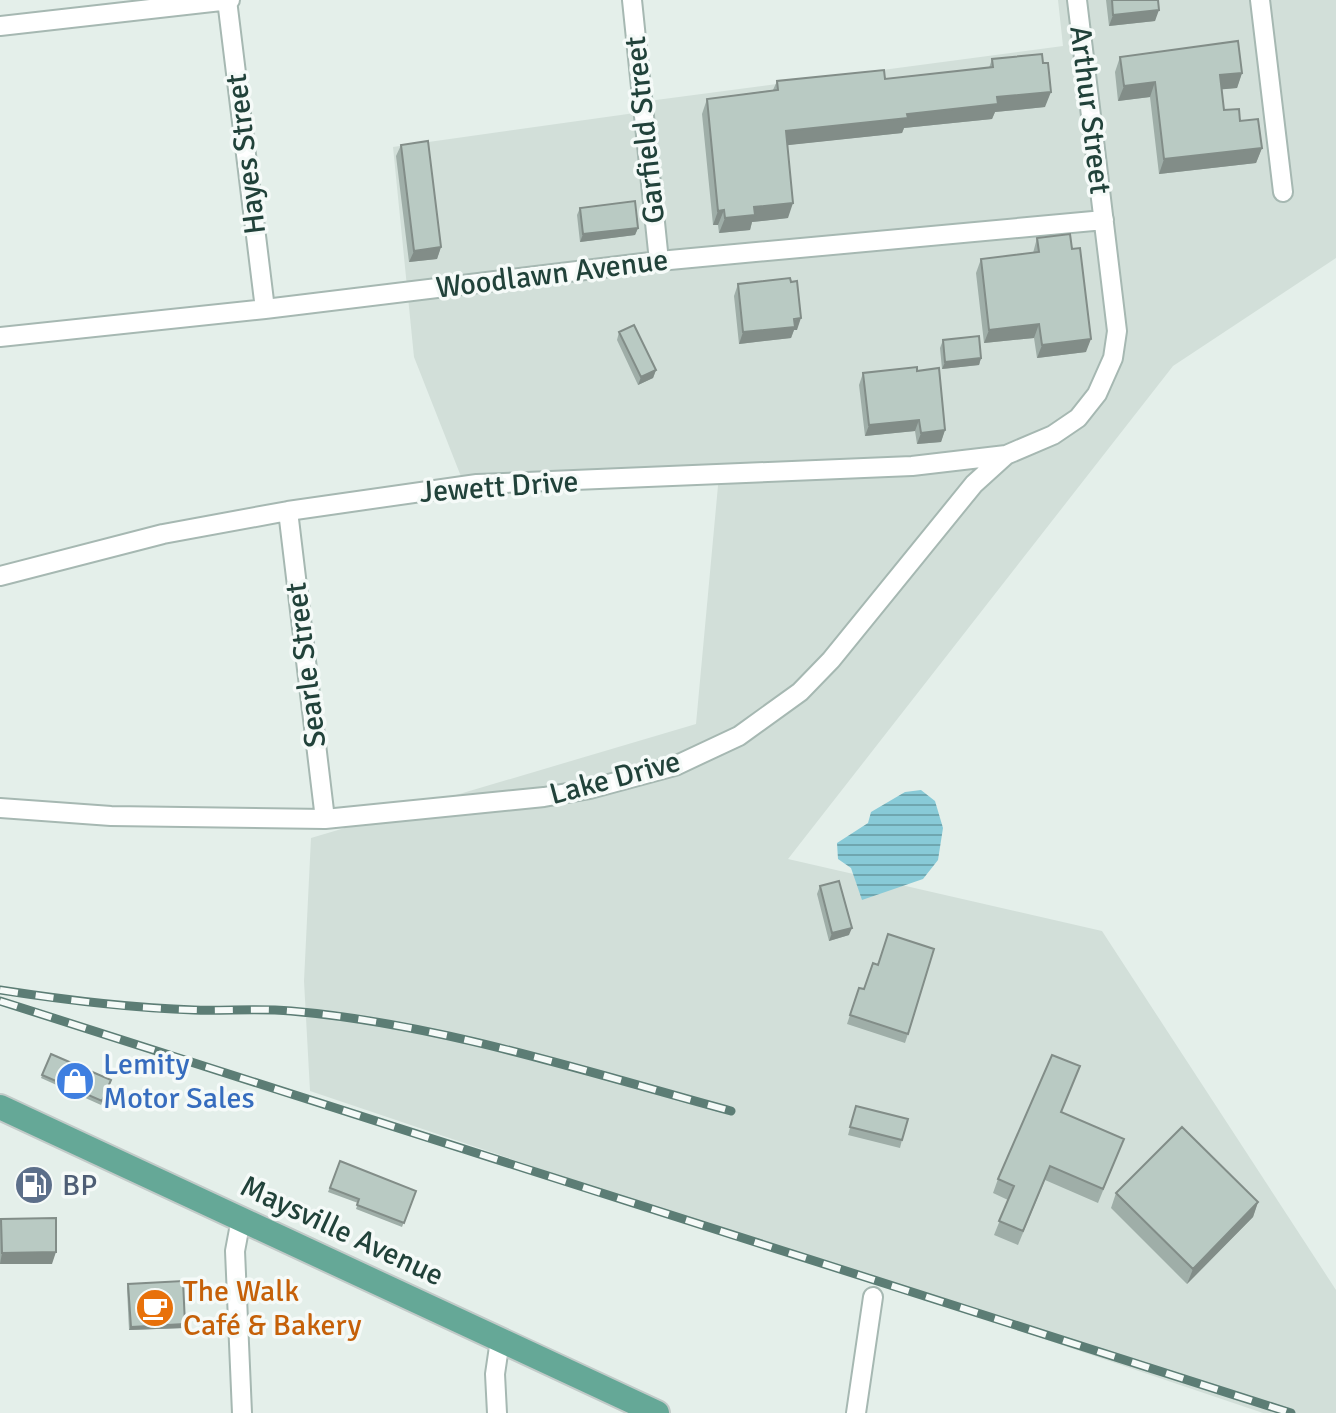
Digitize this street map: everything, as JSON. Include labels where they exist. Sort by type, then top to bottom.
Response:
[{"type":"main road","name":"Maysville Avenue","points":[[0,1107],[657,1413]]},
{"type":"street","points":[[0,26],[229,0]]},
{"type":"street","name":"Hayes Street","points":[[229,0],[265,309]]},
{"type":"street","name":"Garfield Street","points":[[632,0],[659,261]]},
{"type":"street","name":"Arthur Street","points":[[1077,0],[1104,220]]},
{"type":"street","points":[[1260,0],[1283,192]]},
{"type":"street","name":"Woodlawn Avenue","points":[[0,337],[265,309],[659,261],[1104,220]]},
{"type":"street","name":"Lake Drive","points":[[0,808],[111,816],[325,819],[544,797],[590,789],[675,766],[739,736],[800,692],[831,660],[974,484],[1006,455],[1053,435],[1078,418],[1097,394],[1113,358],[1117,331],[1104,220]]},
{"type":"street","name":"Jewett Drive","points":[[0,576],[163,534],[288,511],[477,484],[912,466],[1006,455]]},
{"type":"street","name":"Searle Street","points":[[288,511],[325,819]]},
{"type":"street","points":[[241,1219],[235,1251],[242,1413]]},
{"type":"street","points":[[856,1413],[873,1297]]},
{"type":"street","points":[[497,1413],[495,1374],[500,1340]]},
{"type":"shaded area","points":[[1058,0],[1336,0],[1336,258],[1173,366],[788,859],[1102,931],[1336,1290],[1336,1413],[1263,1413],[310,1091],[304,981],[311,838],[696,724],[720,464],[462,479],[414,357],[393,147],[635,113],[656,100],[1063,46]]},
{"type":"water","points":[[921,790],[935,801],[943,828],[938,860],[923,879],[862,900],[851,868],[838,859],[837,843],[868,823],[871,812],[905,792]]},
{"type":"building","points":[[1112,0],[1158,0],[1159,10],[1113,15]]},
{"type":"building","points":[[1238,41],[1242,73],[1220,75],[1224,110],[1239,109],[1240,121],[1258,119],[1262,148],[1164,159],[1155,82],[1124,86],[1120,57]]},
{"type":"building","points":[[1042,54],[1043,63],[1048,63],[1051,92],[997,97],[998,104],[907,114],[908,118],[786,131],[793,203],[754,207],[755,215],[725,218],[724,210],[718,211],[707,99],[778,90],[777,81],[884,70],[885,79],[993,67],[992,59]]},
{"type":"building","points":[[428,141],[441,247],[414,251],[401,145]]},
{"type":"building","points":[[635,201],[638,228],[583,234],[580,208]]},
{"type":"building","points":[[1070,234],[1072,249],[1080,248],[1091,339],[1042,345],[1039,324],[989,330],[981,259],[1039,252],[1037,238]]},
{"type":"building","points":[[790,278],[791,282],[797,281],[801,318],[794,319],[795,327],[743,332],[738,284]]},
{"type":"building","points":[[634,325],[656,370],[641,377],[619,332]]},
{"type":"building","points":[[979,336],[981,358],[945,362],[943,340]]},
{"type":"building","points":[[917,367],[917,371],[939,368],[945,430],[921,433],[919,420],[869,425],[863,373]]},
{"type":"building","points":[[839,881],[852,928],[832,933],[820,886]]},
{"type":"building","points":[[888,934],[934,949],[908,1034],[850,1015],[859,988],[864,989],[873,963],[878,965]]},
{"type":"building","name":"Lemity Motor Sales","points":[[51,1054],[111,1080],[102,1101],[42,1075]]},
{"type":"building","points":[[1052,1055],[1080,1066],[1061,1112],[1124,1139],[1103,1189],[1050,1166],[1023,1231],[999,1221],[1014,1186],[998,1179]]},
{"type":"building","points":[[856,1106],[908,1119],[902,1140],[850,1127]]},
{"type":"building","points":[[1182,1127],[1258,1202],[1193,1269],[1116,1193]]},
{"type":"building","points":[[340,1161],[416,1191],[404,1223],[357,1205],[359,1199],[330,1188]]},
{"type":"building","points":[[56,1218],[56,1252],[2,1253],[1,1219]]},
{"type":"building","name":"The Walk Café & Bakery","points":[[183,1281],[185,1324],[131,1327],[128,1284]]},
{"type":"railway","points":[[0,990],[145,1007],[291,1011],[347,1017],[513,1051],[731,1111]]},
{"type":"railway","points":[[0,1001],[1291,1413]]},
{"type":"place","name":"Lemity Motor Sales","points":[[75,1081]]},
{"type":"place","name":"BP","points":[[34,1185]]},
{"type":"place","name":"The Walk Café & Bakery","points":[[155,1308]]}]
